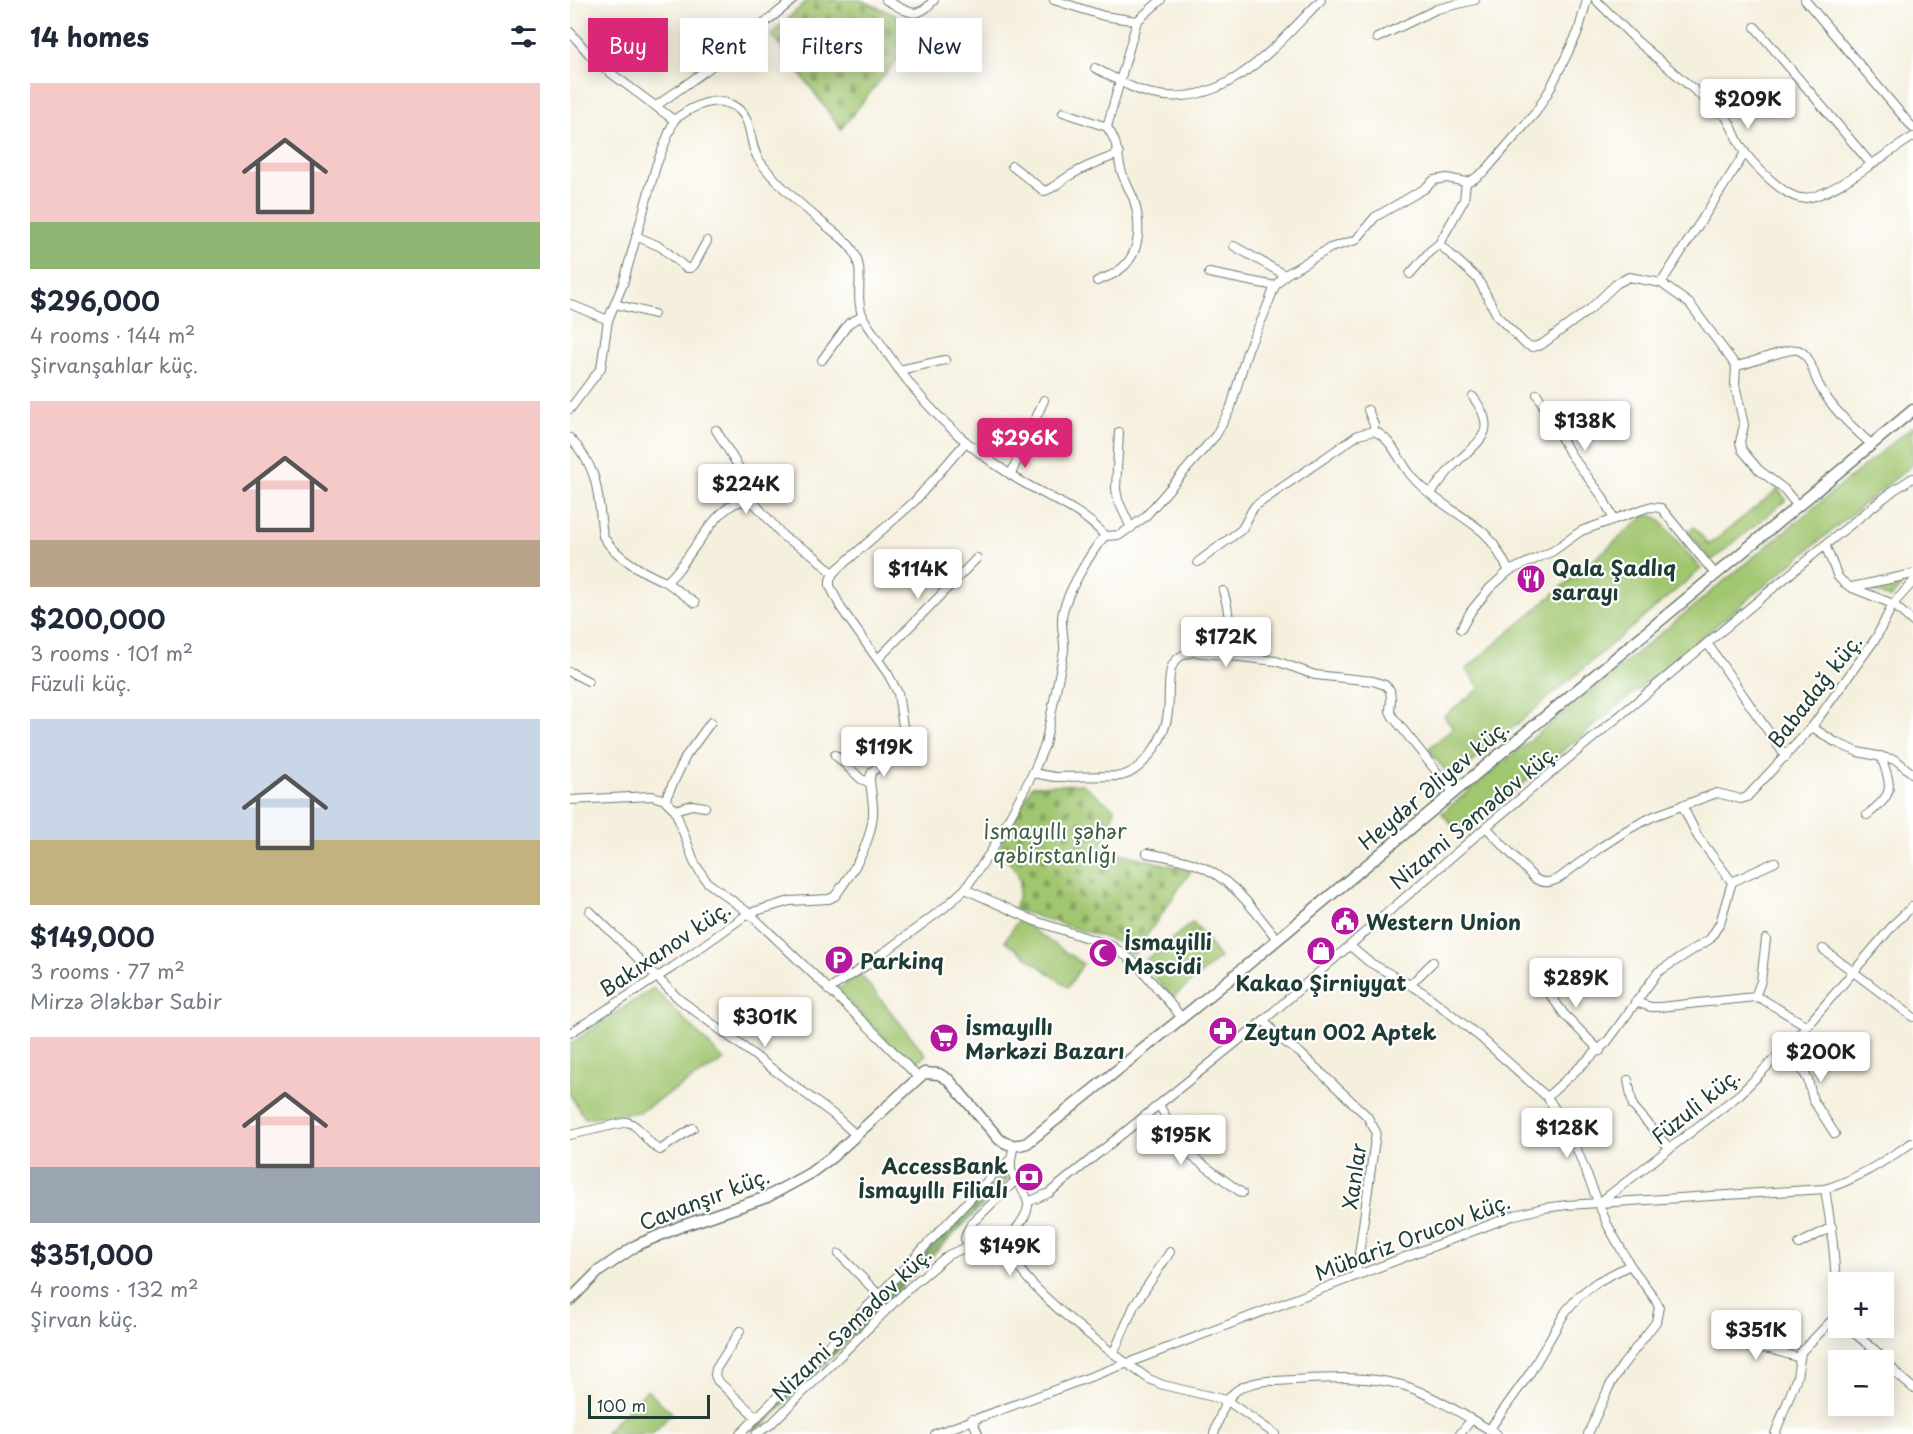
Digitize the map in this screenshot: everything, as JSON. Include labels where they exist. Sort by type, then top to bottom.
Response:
[{"type":"main road","name":"Heydər Əliyev küç.","points":[[1014,1146],[1027,1143],[1182,1018],[1913,410]]},
{"type":"main road","name":"Cavanşır küç.","points":[[570,1300],[599,1271],[637,1245],[679,1227],[750,1204],[784,1188],[821,1166],[924,1073],[934,1072],[949,1080],[999,1139],[1014,1146]]},
{"type":"street","points":[[656,106],[712,66],[793,0]]},
{"type":"street","points":[[886,0],[914,14],[921,13],[934,0]]},
{"type":"street","points":[[1054,0],[1104,16],[1137,21]]},
{"type":"street","points":[[1107,127],[1137,21],[1161,0]]},
{"type":"street","points":[[1095,68],[1150,94],[1170,97],[1197,95],[1216,89],[1254,67],[1321,0]]},
{"type":"street","points":[[1377,38],[1437,9],[1475,0]]},
{"type":"street","points":[[570,409],[601,368],[608,320],[623,284],[656,166],[674,120],[705,103],[720,101],[741,111],[748,119],[752,149],[763,166],[798,202],[849,245],[856,254],[859,302],[863,316],[899,370],[931,409],[966,442],[1011,474],[1089,521],[1105,536],[1120,535],[1145,517],[1216,435],[1231,407],[1248,349],[1275,286],[1285,275],[1330,248],[1356,240],[1375,217],[1424,189],[1434,180],[1447,178],[1466,182],[1486,170],[1536,112],[1578,32],[1587,0]]},
{"type":"street","points":[[1596,0],[1637,41],[1726,117],[1745,153],[1774,183],[1799,198],[1830,191],[1913,137]]},
{"type":"street","points":[[1804,0],[1913,128]]},
{"type":"street","points":[[1755,27],[1871,164]]},
{"type":"street","points":[[570,32],[596,62],[674,120]]},
{"type":"street","points":[[1063,111],[1107,127],[1115,137],[1122,171],[1133,199],[1139,225],[1138,241],[1129,260],[1118,271],[1096,281]]},
{"type":"street","points":[[1661,283],[1745,153]]},
{"type":"street","points":[[1012,166],[1044,191],[1051,190],[1066,177],[1086,167],[1119,154]]},
{"type":"street","points":[[1410,274],[1439,244],[1464,200],[1466,182]]},
{"type":"street","points":[[636,236],[662,247],[686,268],[694,265],[706,241]]},
{"type":"street","points":[[1439,244],[1478,279],[1498,317],[1525,344],[1532,347],[1541,345],[1590,309],[1616,284],[1629,277],[1661,283],[1690,304],[1736,366],[1735,385],[1744,425],[1740,442],[1742,450],[1754,466],[1784,489],[1797,505]]},
{"type":"street","points":[[1233,246],[1285,275]]},
{"type":"street","points":[[1209,273],[1275,286]]},
{"type":"street","points":[[570,304],[608,320]]},
{"type":"street","points":[[615,304],[654,314]]},
{"type":"street","points":[[822,360],[849,323],[863,316]]},
{"type":"street","points":[[1736,366],[1790,350],[1798,350],[1806,355],[1817,382],[1837,410],[1871,444]]},
{"type":"street","points":[[899,370],[945,360]]},
{"type":"street","points":[[1537,394],[1571,454],[1602,496],[1613,518]]},
{"type":"street","points":[[1431,493],[1452,467],[1481,441],[1486,424],[1483,410],[1473,397]]},
{"type":"street","points":[[1011,474],[1044,400]]},
{"type":"street","points":[[1368,410],[1374,431]]},
{"type":"street","points":[[716,430],[748,484],[752,502],[784,537],[812,554],[833,573]]},
{"type":"street","points":[[1198,562],[1241,530],[1249,512],[1255,506],[1358,435],[1374,431],[1384,437],[1411,476],[1484,533],[1509,571]]},
{"type":"street","points":[[1119,432],[1116,489],[1118,500],[1131,528]]},
{"type":"street","points":[[570,438],[586,458],[597,482],[603,536],[608,543],[647,574],[666,582],[694,603]]},
{"type":"street","points":[[834,755],[861,779],[870,783],[872,772],[900,745],[904,740],[904,733],[898,693],[878,659],[841,608],[830,586],[830,580],[833,573],[914,502],[966,442]]},
{"type":"street","name":"Nizami Səmədov küç.","points":[[1028,1202],[1049,1193],[1264,1020],[1486,827],[1825,545],[1894,490],[1913,478]]},
{"type":"street","points":[[666,582],[676,574],[724,510],[741,502],[752,502]]},
{"type":"street","points":[[1461,629],[1471,611],[1490,588],[1509,571],[1553,551],[1581,531],[1650,507],[1661,508],[1716,575]]},
{"type":"street","points":[[828,990],[867,965],[937,913],[965,889],[992,850],[1033,773],[1045,745],[1064,651],[1065,641],[1061,620],[1064,607],[1088,559],[1105,536]]},
{"type":"street","points":[[1825,545],[1838,577],[1850,587],[1893,604],[1913,622]]},
{"type":"street","points":[[878,659],[977,558]]},
{"type":"street","points":[[1850,587],[1913,574]]},
{"type":"street","name":"Babadağ küç.","points":[[1486,827],[1534,878],[1548,883],[1558,879],[1627,830],[1682,805],[1717,793],[1741,799],[1747,797],[1812,727],[1876,638],[1893,604],[1913,582]]},
{"type":"street","points":[[1223,591],[1229,606],[1230,632],[1224,655]]},
{"type":"street","points":[[1707,643],[1786,757]]},
{"type":"street","points":[[1033,773],[1055,777],[1130,774],[1143,764],[1167,723],[1172,667],[1185,653],[1195,652],[1276,661],[1315,675],[1373,681],[1385,685],[1389,690],[1390,711],[1393,717],[1453,792]]},
{"type":"street","points":[[570,672],[588,681]]},
{"type":"street","points":[[665,800],[686,756],[711,722]]},
{"type":"street","points":[[1812,727],[1835,742],[1858,752],[1896,760],[1913,774]]},
{"type":"street","points":[[1866,815],[1885,801],[1888,795],[1889,781],[1881,756]]},
{"type":"street","name":"Bakıxanov küç.","points":[[570,1033],[657,978],[749,913],[790,901],[829,899],[835,896],[860,858],[869,836],[873,814],[870,783]]},
{"type":"street","points":[[570,800],[652,796],[665,800],[675,810],[699,873],[713,888],[749,913],[918,1077]]},
{"type":"street","points":[[675,810],[692,805],[705,807]]},
{"type":"street","points":[[1682,805],[1698,837],[1732,882]]},
{"type":"street","points":[[1147,853],[1193,863],[1214,873],[1244,898],[1277,939]]},
{"type":"street","points":[[1547,1097],[1600,1051],[1658,972],[1700,946],[1715,932],[1732,882],[1775,862]]},
{"type":"street","points":[[965,889],[1035,921],[1112,945],[1137,964],[1182,1018]]},
{"type":"street","name":"Füzuli küç.","points":[[1598,1203],[1740,1094],[1785,1050],[1913,906]]},
{"type":"street","points":[[590,911],[691,1009],[834,1115],[856,1135]]},
{"type":"street","points":[[1755,997],[1761,981],[1766,939]]},
{"type":"street","points":[[1350,946],[1369,962],[1411,984],[1480,1037],[1547,1097],[1569,1130],[1598,1203],[1630,1265],[1659,1307],[1656,1322],[1609,1387],[1588,1434]]},
{"type":"street","points":[[1823,949],[1913,1017]]},
{"type":"street","points":[[1411,984],[1433,962]]},
{"type":"street","points":[[1539,978],[1564,1014],[1600,1051]]},
{"type":"street","points":[[1635,1002],[1660,1007],[1755,997],[1807,1026]]},
{"type":"street","name":"Xanlar","points":[[1264,1020],[1278,1037],[1300,1053],[1367,1116],[1376,1132],[1356,1276]]},
{"type":"street","points":[[1785,1050],[1800,1066],[1808,1080],[1813,1100],[1835,1134]]},
{"type":"street","points":[[1628,1080],[1633,1106],[1670,1149]]},
{"type":"street","points":[[1159,1105],[1186,1154],[1242,1193]]},
{"type":"street","points":[[570,1135],[627,1122],[634,1124],[653,1148],[660,1150],[693,1128]]},
{"type":"street","name":"Mübariz Orucov küç.","points":[[935,1434],[1515,1215],[1544,1208],[1598,1203],[1825,1189],[1846,1183],[1862,1175],[1913,1142]]},
{"type":"street","points":[[1014,1146],[1011,1167],[1015,1180],[1028,1202],[1026,1213],[1014,1232],[1010,1247],[1011,1255],[1018,1267],[1044,1296],[1149,1379],[1163,1385],[1226,1400],[1275,1434]]},
{"type":"street","points":[[740,1434],[1011,1159]]},
{"type":"street","points":[[969,1246],[965,1239],[969,1227],[1015,1180]]},
{"type":"street","points":[[1825,1189],[1832,1227],[1836,1272]]},
{"type":"street","points":[[1799,1244],[1832,1227]]},
{"type":"street","name":"Nizami Səmədov küç.","points":[[756,1434],[770,1425],[910,1287],[948,1256],[969,1246],[1010,1247]]},
{"type":"street","points":[[1114,1352],[1134,1306],[1170,1252]]},
{"type":"street","points":[[839,1254],[879,1295]]},
{"type":"street","points":[[1214,1434],[1226,1400],[1243,1385],[1253,1382],[1364,1379],[1403,1385],[1418,1391],[1493,1432],[1566,1311],[1596,1282],[1630,1265]]},
{"type":"street","points":[[1775,1434],[1797,1377],[1800,1358],[1806,1345],[1828,1326]]},
{"type":"street","points":[[740,1331],[716,1369],[715,1375],[717,1380],[757,1418]]},
{"type":"street","points":[[1735,1334],[1741,1344],[1747,1347],[1770,1349],[1800,1358]]},
{"type":"street","points":[[1860,1338],[1913,1388]]},
{"type":"street","points":[[972,1419],[978,1434]]},
{"type":"street","points":[[1460,1434],[1471,1420]]},
{"type":"green space","points":[[808,0],[861,0],[902,18],[896,18],[896,61],[841,129],[799,72],[884,72],[884,18],[788,18]]},
{"type":"green space","points":[[780,26],[780,46],[771,34]]},
{"type":"green space","points":[[1913,426],[1913,464],[1460,835],[1442,813]]},
{"type":"green space","points":[[1778,489],[1786,500],[1711,561],[1688,532],[1694,527],[1709,545]]},
{"type":"green space","points":[[1646,515],[1659,519],[1701,569],[1452,779],[1428,749],[1453,728],[1444,716],[1480,688],[1466,669]]},
{"type":"green space","points":[[1907,580],[1890,598],[1866,589]]},
{"type":"green space","name":"İsmayıllı şəhər qəbirstanlığı","points":[[1082,784],[1115,809],[1101,848],[1191,871],[1134,954],[1122,950],[1122,943],[1014,909],[1020,890],[1019,877],[998,851],[1032,786]]},
{"type":"green space","points":[[1018,920],[1083,964],[1068,987],[1005,941]]},
{"type":"green space","points":[[1193,922],[1220,958],[1172,998],[1143,962]]},
{"type":"green space","points":[[860,974],[926,1055],[913,1065],[836,991]]},
{"type":"green space","points":[[653,988],[724,1060],[639,1112],[585,1118],[570,1095],[570,1044]]},
{"type":"green space","points":[[1004,1172],[1009,1179],[762,1426],[750,1430],[822,1359]]},
{"type":"green space","points":[[647,1390],[672,1413],[652,1434],[607,1434],[605,1432]]},
{"type":"place","name":"Qala Şadlıq sarayı","points":[[1531,579]]},
{"type":"place","name":"Western Union","points":[[1345,921]]},
{"type":"place","name":"Kakao Şirniyyat","points":[[1321,951]]},
{"type":"place","name":"İsmayilli Məscidi","points":[[1103,953]]},
{"type":"place","name":"Parkinq","points":[[839,960]]},
{"type":"place","name":"Zeytun 002 Aptek","points":[[1223,1031]]},
{"type":"place","name":"İsmayıllı Mərkəzi Bazarı","points":[[944,1038]]},
{"type":"place","name":"AccessBank İsmayıllı Filialı","points":[[1029,1177]]}]
